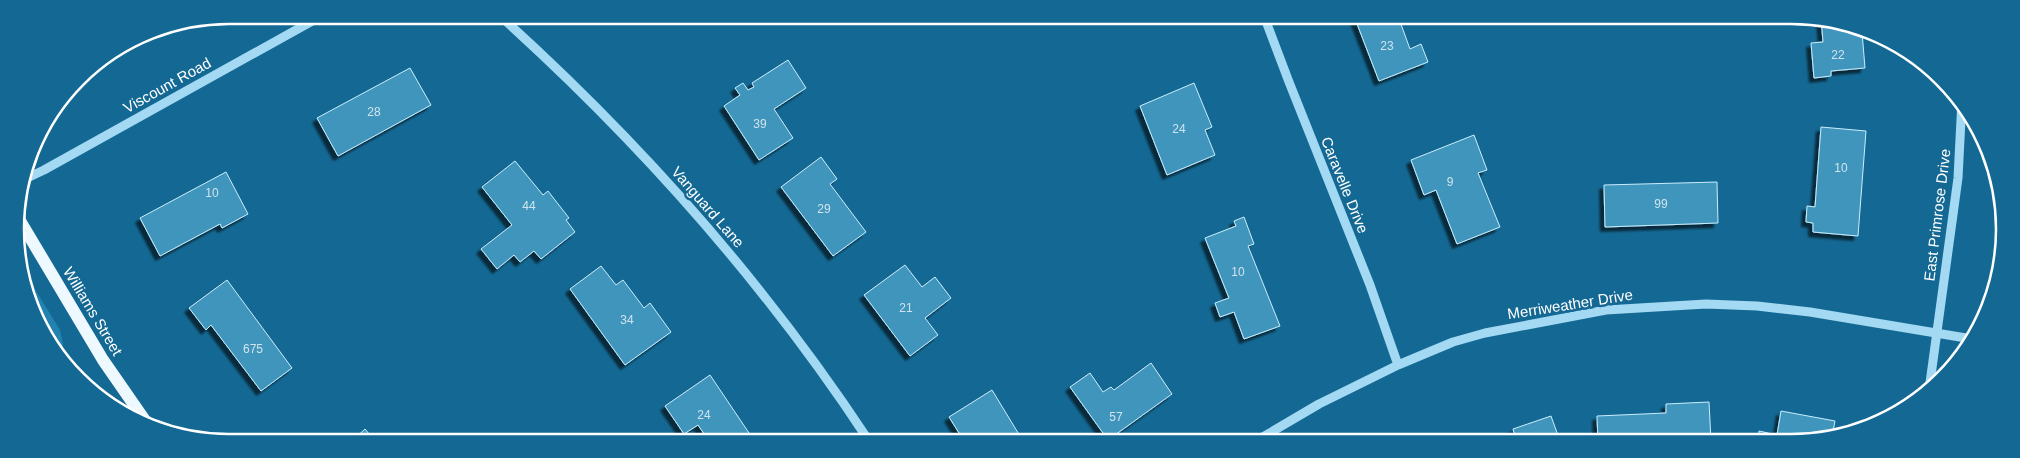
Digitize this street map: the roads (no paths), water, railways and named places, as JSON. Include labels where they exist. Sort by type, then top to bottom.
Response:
[{"type":"main road","name":"Williams Street","points":[[24,227],[103,360],[141,414]]},
{"type":"street","name":"Viscount Road","points":[[31,176],[307,24]]},
{"type":"street","name":"Vanguard Lane","points":[[508,24],[617,128],[709,228],[798,338],[865,434]]},
{"type":"street","name":"Caravelle Drive","points":[[1267,24],[1370,285],[1398,365]]},
{"type":"street","name":"East Primrose Drive","points":[[1930,379],[1958,178],[1961,114]]},
{"type":"street","name":"Merriweather Drive","points":[[1268,434],[1319,404],[1398,365],[1453,342],[1550,319],[1634,307],[1706,304],[1757,306],[1810,312],[1965,338]]}]
